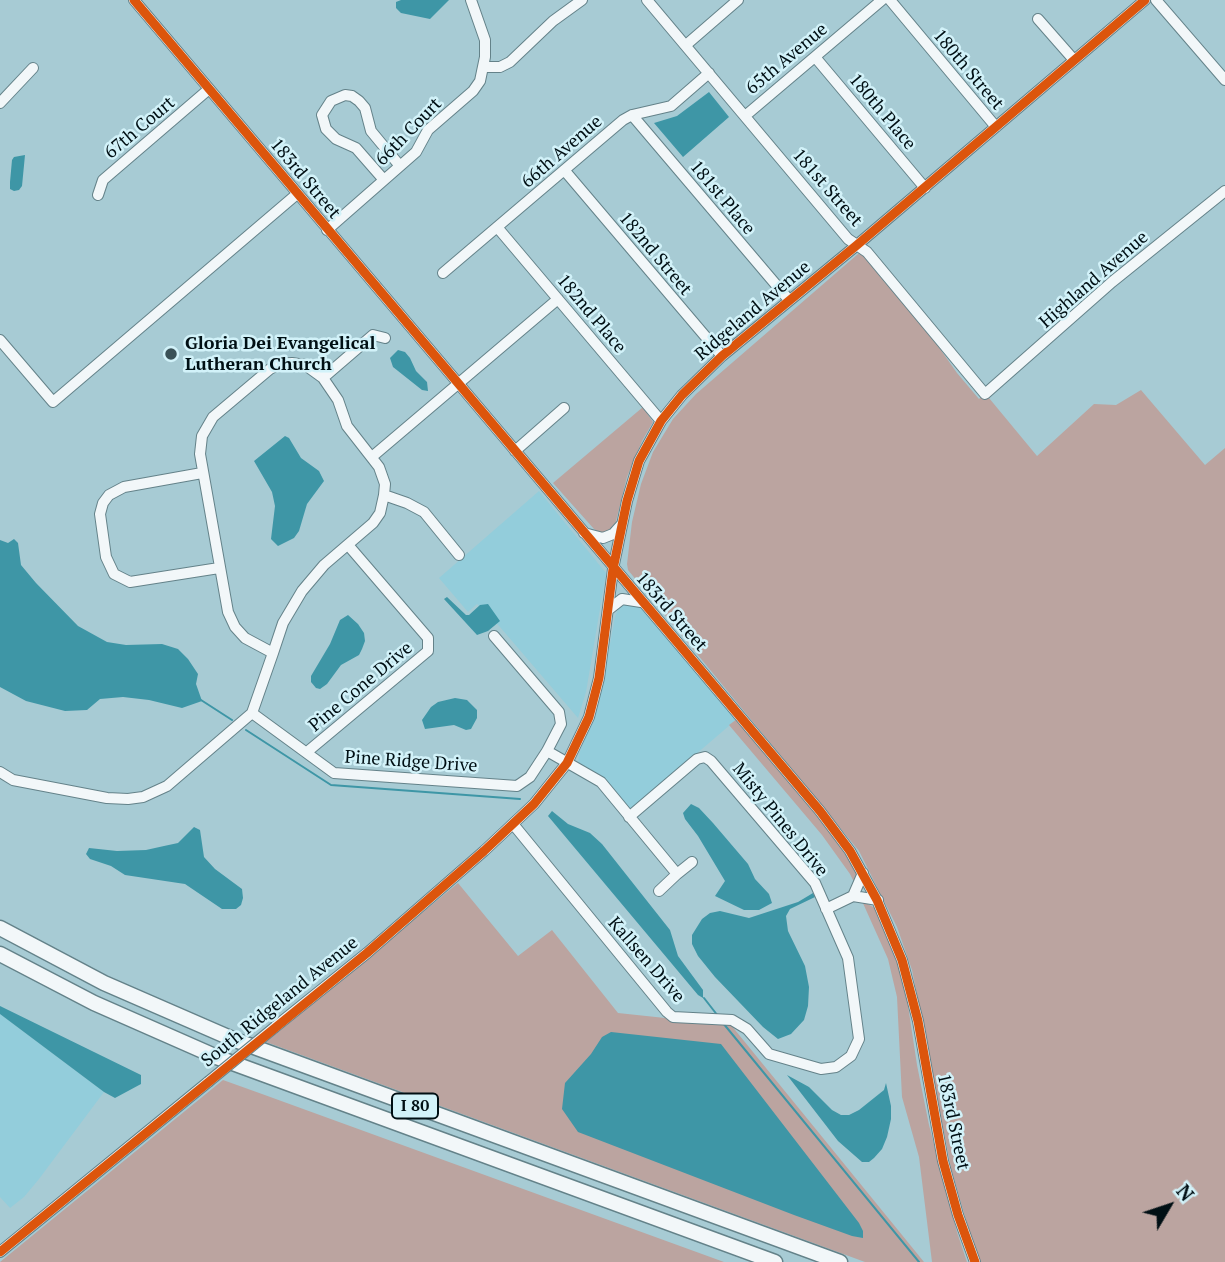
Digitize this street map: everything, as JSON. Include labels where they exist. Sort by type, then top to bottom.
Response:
[{"type":"highway","name":"I 80","points":[[0,928],[104,983],[235,1040],[840,1262]]},
{"type":"highway","name":"I 80","points":[[0,954],[94,1003],[219,1058],[775,1262]]},
{"type":"street","points":[[471,0],[485,40],[484,67],[500,67],[510,62],[553,21],[582,0]]},
{"type":"street","name":"181st Street","points":[[647,0],[848,239],[867,252],[985,394]]},
{"type":"street","points":[[686,45],[738,0]]},
{"type":"street","name":"65th Avenue","points":[[745,116],[882,0]]},
{"type":"street","name":"180th Street","points":[[890,0],[996,127]]},
{"type":"street","name":"Ridgeland Avenue","points":[[567,763],[592,709],[599,678],[613,569],[639,461],[661,421],[682,395],[723,356],[858,245],[1144,0]]},
{"type":"street","points":[[1156,0],[1225,80]]},
{"type":"street","name":"183rd Street","points":[[141,2],[209,89],[327,230],[827,819],[863,873],[878,900],[907,976],[918,1021],[943,1161],[975,1262]]},
{"type":"street","points":[[1038,19],[1073,60]]},
{"type":"street","name":"180th Place","points":[[815,57],[925,188]]},
{"type":"street","name":"66th Court","points":[[327,230],[416,152],[428,130],[473,91],[480,81],[484,67]]},
{"type":"street","points":[[0,103],[33,68]]},
{"type":"street","name":"66th Avenue","points":[[443,274],[623,120],[632,115],[671,106],[709,73]]},
{"type":"street","name":"67th Court","points":[[98,195],[103,180],[209,89]]},
{"type":"street","points":[[384,180],[356,148],[336,139],[326,129],[322,115],[331,101],[352,96],[359,101],[365,107],[371,131],[400,166]]},
{"type":"street","name":"181st Place","points":[[632,115],[789,300]]},
{"type":"street","name":"182nd Street","points":[[565,171],[723,356]]},
{"type":"street","name":"Highland Avenue","points":[[985,394],[1112,282],[1225,191]]},
{"type":"street","points":[[0,340],[53,402],[297,194]]},
{"type":"street","name":"182nd Place","points":[[497,227],[661,421]]},
{"type":"street","points":[[373,456],[558,299]]},
{"type":"street","points":[[323,378],[373,335],[385,338]]},
{"type":"street","points":[[0,772],[13,780],[107,798],[143,797],[167,786],[252,713],[273,653],[283,623],[302,591],[324,565],[376,519],[384,495],[382,473],[373,456],[347,426],[338,400],[323,378],[313,369],[298,364],[281,364],[265,372],[207,425],[202,436],[200,454],[228,612],[235,627],[251,642],[273,653]]},
{"type":"street","points":[[515,451],[564,408]]},
{"type":"street","points":[[202,473],[124,487],[112,492],[103,503],[100,514],[106,557],[114,574],[130,582],[219,568]]},
{"type":"street","points":[[384,495],[424,512],[460,555]]},
{"type":"street","points":[[583,532],[603,538],[613,534],[622,524]]},
{"type":"street","name":"Pine Cone Drive","points":[[307,752],[428,651],[428,638],[348,545]]},
{"type":"street","points":[[608,610],[622,599],[641,601]]},
{"type":"street","points":[[494,636],[559,712],[561,724],[547,751],[601,782],[677,874]]},
{"type":"street","name":"Pine Ridge Drive","points":[[252,713],[334,773],[517,786],[530,777],[547,751]]},
{"type":"street","name":"Misty Pines Drive","points":[[629,817],[697,759],[705,757],[815,883],[848,958],[859,1039],[851,1056],[829,1069]]},
{"type":"street","name":"South Ridgeland Avenue","points":[[0,1252],[367,953],[513,824],[547,789],[567,763]]},
{"type":"street","name":"Kallsen Drive","points":[[513,824],[673,1017],[720,1019],[739,1023],[769,1054],[829,1069]]},
{"type":"street","points":[[659,891],[692,862]]},
{"type":"street","points":[[853,896],[863,873]]},
{"type":"street","points":[[826,909],[853,896],[878,900]]},
{"type":"shaded area","points":[[449,0],[430,19],[401,13],[396,8],[396,2]]},
{"type":"shaded area","points":[[709,92],[729,117],[683,157],[654,123],[677,116]]},
{"type":"shaded area","points":[[25,155],[22,186],[14,191],[10,189],[12,160]]},
{"type":"shaded area","points":[[858,254],[864,255],[929,333],[979,399],[982,396],[989,398],[1037,456],[1094,404],[1116,405],[1141,390],[1205,465],[1225,448],[1225,1262],[981,1262],[972,1241],[951,1168],[912,970],[897,927],[859,851],[628,570],[632,522],[641,484],[653,452],[673,419],[696,394]]},
{"type":"shaded area","points":[[398,350],[405,352],[410,358],[416,371],[427,382],[428,391],[422,390],[393,367],[390,358]]},
{"type":"shaded area","points":[[643,407],[653,422],[627,477],[615,525],[610,532],[602,534],[594,529],[553,483]]},
{"type":"shaded area","points":[[285,436],[301,458],[319,471],[324,481],[307,504],[299,531],[294,538],[278,546],[271,539],[275,506],[272,492],[254,461]]},
{"type":"shaded area","points":[[539,491],[606,573],[586,692],[578,718],[500,627],[477,604],[468,612],[439,578]]},
{"type":"shaded area","points":[[14,539],[18,543],[21,565],[78,626],[107,642],[126,645],[162,644],[178,649],[198,674],[196,684],[202,701],[182,708],[123,697],[100,699],[87,710],[65,711],[26,701],[0,687],[0,540],[8,543]]},
{"type":"shaded area","points":[[447,597],[466,615],[480,605],[488,604],[500,621],[488,631],[477,635],[444,599]]},
{"type":"shaded area","points":[[625,603],[640,607],[737,719],[632,809],[626,808],[578,763],[599,703],[615,617],[619,606]]},
{"type":"shaded area","points":[[348,615],[364,633],[362,649],[359,655],[341,665],[327,684],[320,689],[316,688],[311,682],[311,676],[330,644],[340,620]]},
{"type":"shaded area","points":[[455,698],[467,700],[477,710],[477,718],[471,729],[466,730],[454,725],[425,729],[422,720],[431,707],[438,702]]},
{"type":"shaded area","points":[[737,719],[829,828],[855,865],[859,875],[855,884],[822,835],[729,725]]},
{"type":"shaded area","points":[[691,804],[699,808],[748,864],[755,879],[769,894],[772,903],[759,910],[744,910],[715,896],[725,881],[685,819],[683,813]]},
{"type":"shaded area","points":[[552,811],[568,824],[590,833],[602,844],[670,930],[678,956],[703,990],[703,998],[548,816]]},
{"type":"shaded area","points":[[194,827],[200,830],[204,857],[242,889],[241,905],[236,909],[222,909],[185,884],[125,875],[111,866],[90,859],[86,854],[89,848],[146,850],[178,843]]},
{"type":"shaded area","points":[[458,883],[518,956],[552,930],[618,1013],[731,1025],[924,1262],[865,1262],[266,1042]]},
{"type":"shaded area","points":[[813,893],[815,897],[790,909],[786,916],[788,931],[805,966],[809,987],[808,1006],[804,1020],[791,1034],[778,1039],[715,977],[698,956],[692,944],[692,935],[702,919],[710,913],[720,911],[749,918],[798,902]]},
{"type":"shaded area","points":[[862,901],[875,908],[880,915],[898,963],[929,1125],[967,1262],[932,1262],[919,1157],[902,1097],[897,997],[888,959]]},
{"type":"shaded area","points":[[0,1006],[141,1075],[141,1084],[115,1098],[104,1092],[0,1014]]},
{"type":"shaded area","points":[[0,1014],[104,1092],[39,1179],[24,1197],[10,1208],[0,1197]]},
{"type":"shaded area","points":[[611,1032],[721,1044],[859,1223],[863,1238],[794,1215],[578,1132],[562,1109],[565,1083],[602,1037]]},
{"type":"shaded area","points":[[787,1075],[809,1087],[832,1110],[841,1115],[849,1115],[859,1110],[884,1090],[886,1083],[891,1119],[882,1149],[869,1162],[862,1162],[838,1141]]},
{"type":"shaded area","points":[[223,1080],[262,1094],[724,1262],[0,1262]]},
{"type":"waterway","points":[[201,700],[232,720]]},
{"type":"waterway","points":[[246,730],[331,785],[520,799]]},
{"type":"waterway","points":[[704,998],[718,1016]]},
{"type":"waterway","points":[[723,1023],[919,1262]]},
{"type":"cycle path","points":[[134,0],[820,811],[850,851],[877,900],[902,960],[918,1021],[943,1161],[975,1262]]},
{"type":"cycle path","points":[[0,1252],[367,953],[534,804],[567,763],[589,717],[599,678],[613,569],[627,501],[639,461],[661,421],[682,395],[722,356],[1145,0]]},
{"type":"place","name":"Gloria Dei Evangelical Lutheran Church","points":[[171,354]]}]
